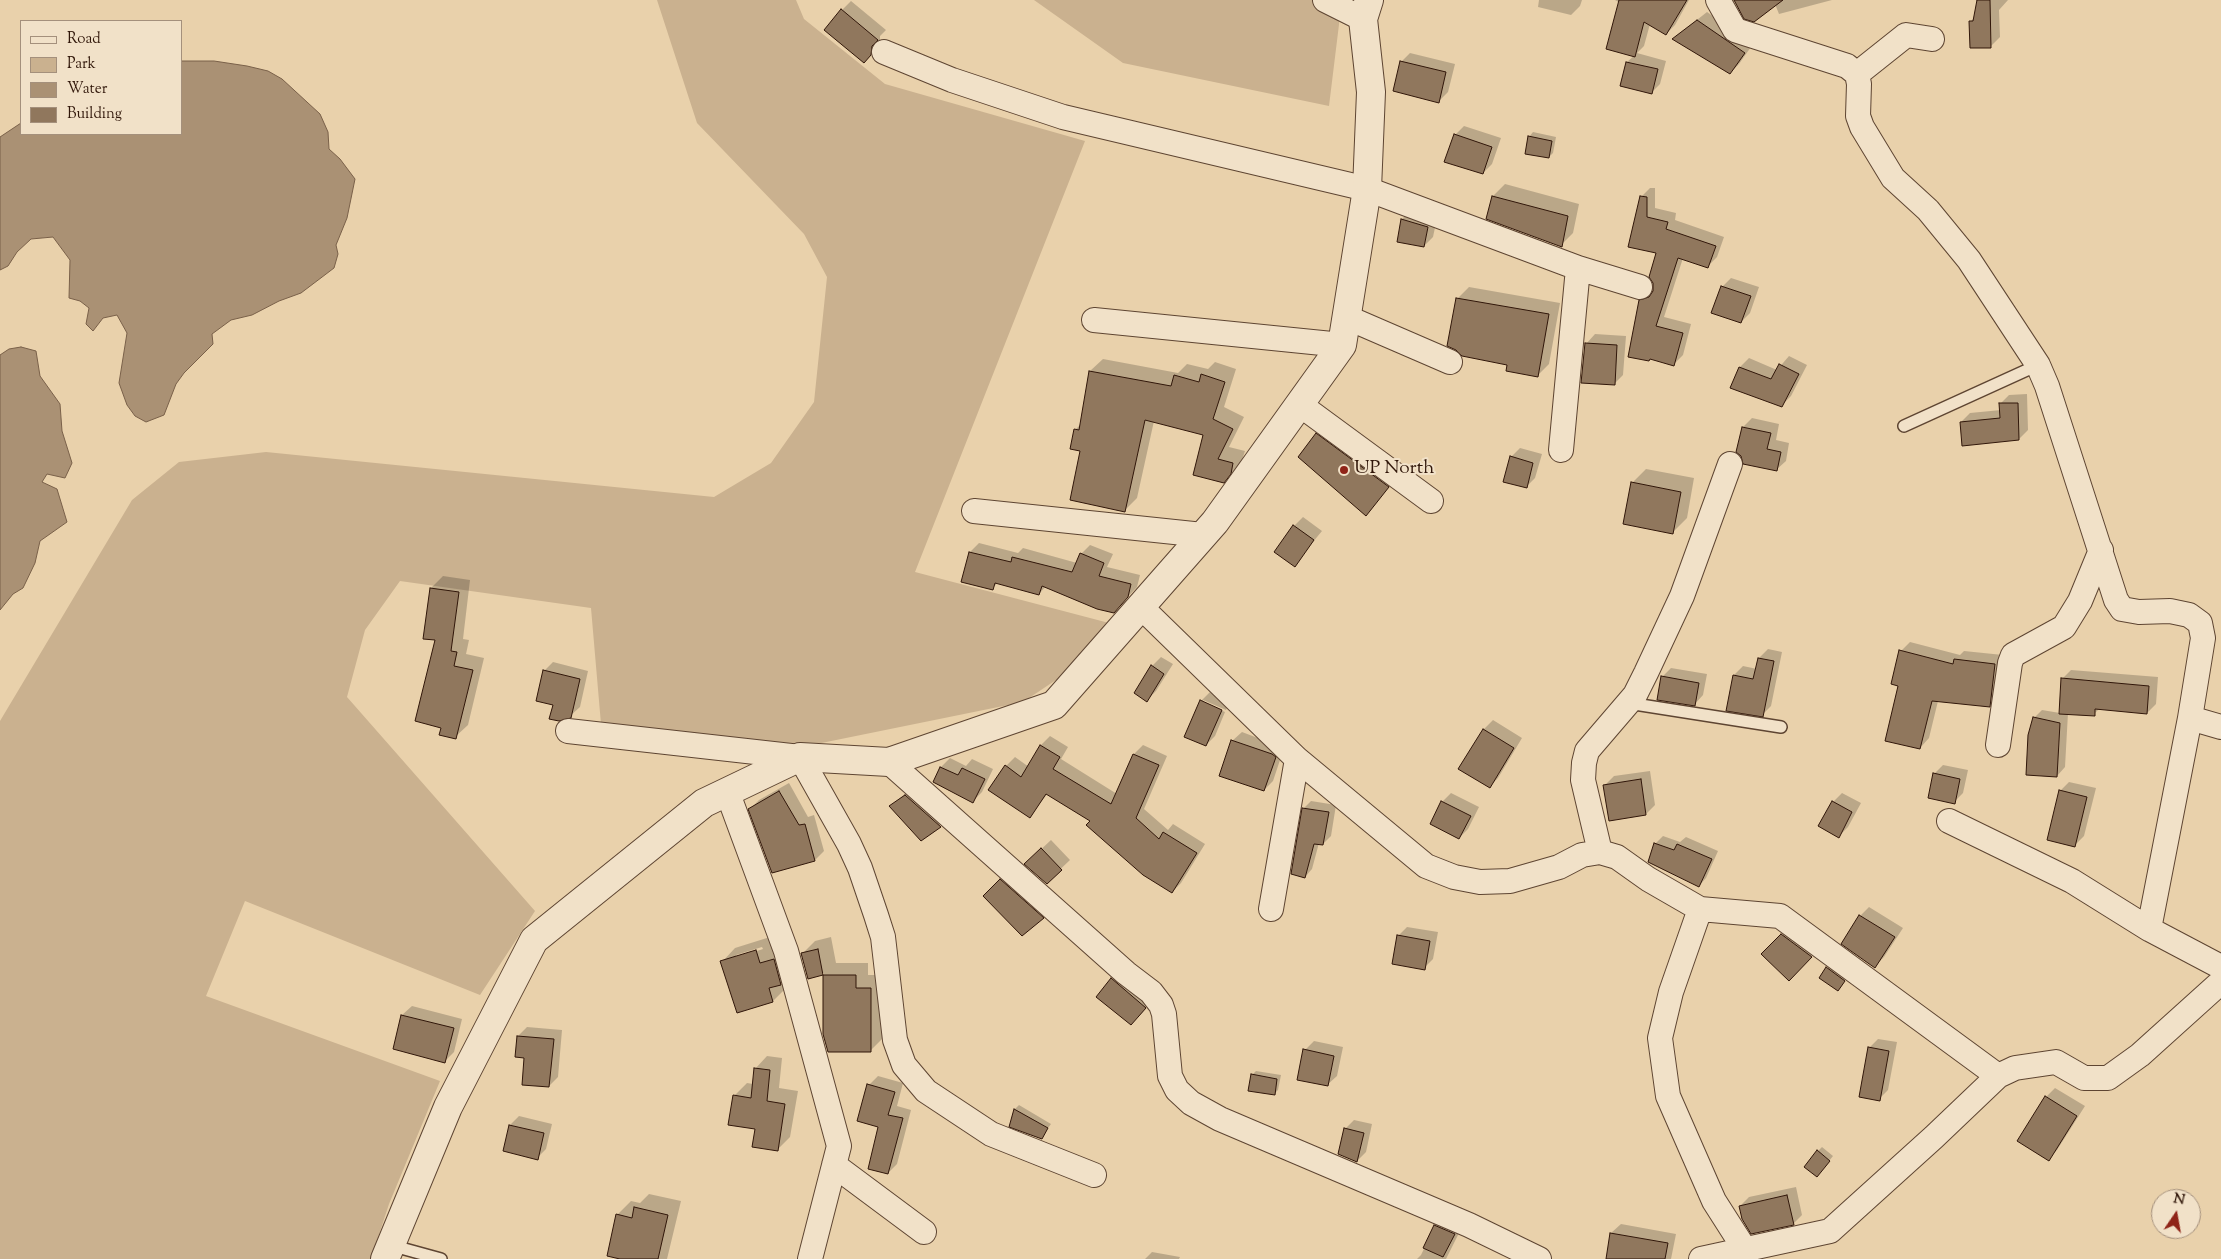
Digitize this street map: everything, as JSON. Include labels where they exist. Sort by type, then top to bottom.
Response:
[{"type":"street","points":[[568,731],[800,757],[889,762],[1054,705],[1215,522],[1342,344],[1367,189],[1371,92],[1366,10],[1325,0]]},
{"type":"street","points":[[1718,0],[1735,30],[1847,66],[1857,74],[1859,84],[1858,116],[1862,127],[1893,178],[1928,210],[1969,260],[2038,366],[2050,395],[2116,600],[2122,609],[2139,612],[2170,611],[2189,615],[2200,623],[2203,638],[2190,718],[2149,929]]},
{"type":"street","points":[[1857,74],[1906,34],[1932,39]]},
{"type":"street","points":[[884,52],[952,80],[1063,117],[1367,189],[1578,268],[1640,287]]},
{"type":"street","points":[[1561,450],[1578,268]]},
{"type":"street","points":[[1346,317],[1450,362]]},
{"type":"street","points":[[1094,320],[1342,344]]},
{"type":"street","points":[[1299,404],[1431,501]]},
{"type":"street","points":[[1600,852],[1583,780],[1587,751],[1596,738],[1635,695],[1646,674],[1682,596],[1730,464]]},
{"type":"street","points":[[974,511],[1203,535]]},
{"type":"street","points":[[1998,745],[2010,663],[2014,655],[2064,627],[2080,602],[2100,550]]},
{"type":"street","points":[[1140,606],[1297,759],[1426,866],[1454,877],[1480,882],[1510,881],[1559,867],[1582,855],[1600,852],[1617,857],[1648,879],[1700,909],[1780,916],[1998,1076]]},
{"type":"street","points":[[2190,718],[2221,727]]},
{"type":"street","points":[[388,1252],[448,1107],[534,940],[704,803],[800,757]]},
{"type":"street","points":[[800,757],[848,844],[871,900],[883,937],[895,1040],[904,1065],[926,1091],[991,1134],[1094,1175]]},
{"type":"street","points":[[1271,909],[1297,759]]},
{"type":"street","points":[[889,762],[1126,973],[1151,992],[1161,1005],[1164,1014],[1170,1076],[1177,1090],[1191,1103],[1220,1119],[1469,1225],[1539,1259]]},
{"type":"street","points":[[728,791],[786,952],[840,1146],[810,1259]]},
{"type":"street","points":[[1949,821],[2072,881],[2149,929],[2221,967]]},
{"type":"street","points":[[1700,909],[1671,992],[1660,1038],[1668,1096],[1714,1201],[1744,1248]]},
{"type":"street","points":[[1701,1259],[1830,1230],[1934,1137],[1998,1076],[2015,1068],[2056,1062],[2084,1078],[2108,1078],[2140,1055],[2221,982]]},
{"type":"street","points":[[834,1165],[924,1232]]},
{"type":"lane","points":[[1904,426],[2038,366]]},
{"type":"lane","points":[[1628,703],[1781,727]]},
{"type":"lane","points":[[388,1252],[440,1259]]},
{"type":"green space","points":[[657,0],[796,0],[804,19],[885,84],[1085,141],[915,572],[1109,623],[1080,664],[1023,702],[787,750],[601,724],[591,608],[400,581],[365,630],[347,697],[535,911],[480,995],[245,901],[206,996],[440,1081],[389,1204],[371,1259],[0,1259],[0,721],[132,500],[179,462],[266,452],[714,497],[771,463],[814,402],[827,277],[804,234],[697,123]]},
{"type":"green space","points":[[1034,0],[1342,0],[1329,106],[1123,63]]},
{"type":"water","points":[[182,61],[214,61],[268,71],[282,79],[320,114],[328,132],[329,149],[340,159],[355,179],[347,218],[336,245],[338,254],[334,268],[301,293],[279,301],[252,315],[231,320],[212,334],[213,344],[184,373],[176,384],[164,415],[146,422],[135,416],[127,405],[119,383],[127,333],[117,315],[103,318],[93,331],[86,324],[89,308],[80,301],[69,298],[70,260],[53,237],[31,239],[17,252],[8,266],[0,270],[0,137],[20,124],[20,135],[182,135]]},
{"type":"water","points":[[21,347],[36,351],[40,376],[60,404],[62,431],[72,463],[65,478],[47,474],[42,482],[57,489],[67,522],[40,541],[35,563],[23,588],[13,594],[0,610],[0,355],[9,349]]},
{"type":"building","points":[[1619,0],[1687,0],[1666,35],[1644,22],[1635,57],[1606,49]]},
{"type":"building","points":[[1734,0],[1783,0],[1754,22],[1744,19]]},
{"type":"building","points":[[1977,0],[1990,0],[1991,48],[1970,48],[1969,21],[1973,21]]},
{"type":"building","points":[[841,9],[878,40],[872,46],[871,55],[864,63],[824,30]]},
{"type":"building","points":[[1697,20],[1745,53],[1730,74],[1672,39]]},
{"type":"building","points":[[1400,61],[1446,72],[1439,103],[1393,91]]},
{"type":"building","points":[[1626,62],[1658,69],[1652,94],[1620,86]]},
{"type":"building","points":[[1454,134],[1492,147],[1483,174],[1444,162]]},
{"type":"building","points":[[1528,136],[1552,141],[1549,158],[1525,154]]},
{"type":"building","points":[[1492,196],[1568,216],[1562,247],[1486,219]]},
{"type":"building","points":[[1640,196],[1647,197],[1647,217],[1668,222],[1666,229],[1716,246],[1708,268],[1678,258],[1656,326],[1683,333],[1674,366],[1650,359],[1649,361],[1628,357],[1639,300],[1649,297],[1653,291],[1653,283],[1649,277],[1656,253],[1628,247]]},
{"type":"building","points":[[1401,219],[1428,227],[1424,247],[1397,242]]},
{"type":"building","points":[[1721,286],[1751,296],[1741,323],[1711,313]]},
{"type":"building","points":[[1456,298],[1549,314],[1538,377],[1506,371],[1507,365],[1462,356],[1456,350],[1447,346]]},
{"type":"building","points":[[1585,343],[1617,345],[1615,385],[1581,383]]},
{"type":"building","points":[[1779,364],[1799,374],[1782,407],[1730,388],[1739,367],[1771,379]]},
{"type":"building","points":[[1089,371],[1171,386],[1174,375],[1199,382],[1201,374],[1225,382],[1213,419],[1233,429],[1218,459],[1233,463],[1231,474],[1224,483],[1193,475],[1203,435],[1145,420],[1125,512],[1070,500],[1080,451],[1070,449],[1074,429],[1079,430]]},
{"type":"building","points":[[1999,403],[2018,403],[2019,440],[1962,446],[1960,422],[2000,418]]},
{"type":"building","points":[[1742,427],[1771,433],[1767,449],[1781,452],[1777,471],[1743,464],[1741,456],[1736,452]]},
{"type":"building","name":"UP North","points":[[1316,433],[1389,487],[1366,516],[1298,457]]},
{"type":"building","points":[[1510,456],[1533,463],[1527,488],[1503,482]]},
{"type":"building","points":[[1631,482],[1681,492],[1673,534],[1623,524]]},
{"type":"building","points":[[1293,525],[1314,540],[1295,567],[1274,552]]},
{"type":"building","points":[[969,552],[1011,562],[1012,557],[1072,572],[1080,553],[1104,563],[1099,576],[1131,584],[1128,597],[1114,613],[1097,609],[1042,586],[1039,595],[995,583],[993,590],[961,582]]},
{"type":"building","points":[[430,588],[459,592],[451,651],[457,652],[454,666],[473,670],[456,739],[439,735],[441,728],[415,721],[435,640],[423,639]]},
{"type":"building","points":[[1899,650],[1953,664],[1954,659],[1995,664],[1990,707],[1932,701],[1920,749],[1885,741],[1898,686],[1891,684]]},
{"type":"building","points":[[1758,658],[1774,661],[1763,717],[1726,711],[1733,675],[1753,679]]},
{"type":"building","points":[[1151,665],[1164,674],[1147,702],[1134,693]]},
{"type":"building","points":[[543,670],[580,679],[571,718],[559,721],[549,719],[553,705],[536,701]]},
{"type":"building","points":[[1661,676],[1699,683],[1695,706],[1657,700]]},
{"type":"building","points":[[2061,678],[2149,686],[2147,714],[2095,709],[2095,716],[2059,714]]},
{"type":"building","points":[[1200,700],[1222,710],[1206,746],[1184,737]]},
{"type":"building","points":[[2033,717],[2060,723],[2057,777],[2026,775],[2028,735]]},
{"type":"building","points":[[1483,729],[1514,748],[1490,788],[1458,769]]},
{"type":"building","points":[[1231,740],[1276,757],[1264,791],[1219,776]]},
{"type":"building","points":[[1040,745],[1060,757],[1053,769],[1111,804],[1133,754],[1159,765],[1136,818],[1159,839],[1163,832],[1197,853],[1172,893],[1143,875],[1086,825],[1090,821],[1046,794],[1030,818],[988,790],[1005,765],[1021,777]]},
{"type":"building","points":[[940,767],[958,775],[962,768],[985,779],[973,803],[933,782]]},
{"type":"building","points":[[1933,773],[1960,779],[1955,804],[1928,798]]},
{"type":"building","points":[[1641,779],[1646,815],[1609,821],[1603,785]]},
{"type":"building","points":[[2059,790],[2087,797],[2075,847],[2047,840]]},
{"type":"building","points":[[779,791],[799,825],[805,824],[815,861],[772,873],[748,809]]},
{"type":"building","points":[[905,795],[941,827],[921,841],[889,806]]},
{"type":"building","points":[[1441,801],[1471,816],[1459,839],[1430,824]]},
{"type":"building","points":[[1832,801],[1852,812],[1839,838],[1818,826]]},
{"type":"building","points":[[1302,808],[1329,812],[1323,845],[1314,844],[1305,878],[1291,874]]},
{"type":"building","points":[[1654,843],[1674,850],[1677,844],[1712,859],[1699,887],[1648,862]]},
{"type":"building","points":[[1041,848],[1062,870],[1047,884],[1024,864]]},
{"type":"building","points":[[1000,879],[1044,918],[1022,936],[983,896]]},
{"type":"building","points":[[1859,915],[1895,937],[1875,968],[1841,944]]},
{"type":"building","points":[[1781,934],[1812,957],[1789,981],[1761,954]]},
{"type":"building","points":[[1397,935],[1430,941],[1425,970],[1392,964]]},
{"type":"building","points":[[818,949],[823,975],[808,979],[801,953]]},
{"type":"building","points":[[756,950],[760,963],[774,959],[781,985],[769,988],[773,1002],[737,1013],[720,961]]},
{"type":"building","points":[[1826,967],[1845,981],[1838,991],[1819,978]]},
{"type":"building","points":[[823,975],[856,975],[856,988],[871,988],[871,1052],[828,1052],[823,1034]]},
{"type":"building","points":[[1111,978],[1146,1008],[1131,1025],[1096,997]]},
{"type":"building","points":[[401,1015],[454,1028],[445,1063],[393,1049]]},
{"type":"building","points":[[517,1036],[554,1039],[549,1087],[522,1085],[524,1058],[515,1057]]},
{"type":"building","points":[[1868,1047],[1889,1051],[1880,1101],[1859,1097]]},
{"type":"building","points":[[1303,1049],[1334,1056],[1328,1086],[1297,1080]]},
{"type":"building","points":[[754,1068],[770,1070],[767,1101],[785,1104],[778,1151],[752,1147],[755,1129],[728,1125],[733,1095],[751,1098]]},
{"type":"building","points":[[1251,1074],[1277,1079],[1275,1095],[1248,1091]]},
{"type":"building","points":[[867,1084],[895,1092],[888,1115],[903,1118],[888,1174],[868,1169],[878,1127],[857,1121]]},
{"type":"building","points":[[2045,1096],[2077,1116],[2049,1161],[2017,1141]]},
{"type":"building","points":[[1014,1109],[1048,1128],[1042,1139],[1009,1127]]},
{"type":"building","points":[[509,1125],[544,1133],[538,1160],[503,1151]]},
{"type":"building","points":[[1344,1128],[1364,1133],[1357,1162],[1338,1154]]},
{"type":"building","points":[[1817,1150],[1830,1161],[1817,1177],[1804,1167]]},
{"type":"building","points":[[1787,1195],[1794,1225],[1751,1234],[1742,1219],[1739,1206]]},
{"type":"building","points":[[634,1207],[668,1215],[658,1259],[620,1259],[607,1256],[616,1214],[632,1218]]},
{"type":"building","points":[[1434,1225],[1455,1234],[1443,1257],[1423,1248]]},
{"type":"building","points":[[1610,1233],[1668,1243],[1665,1259],[1606,1259]]},
{"type":"place","name":"UP North","points":[[1344,470]]}]
